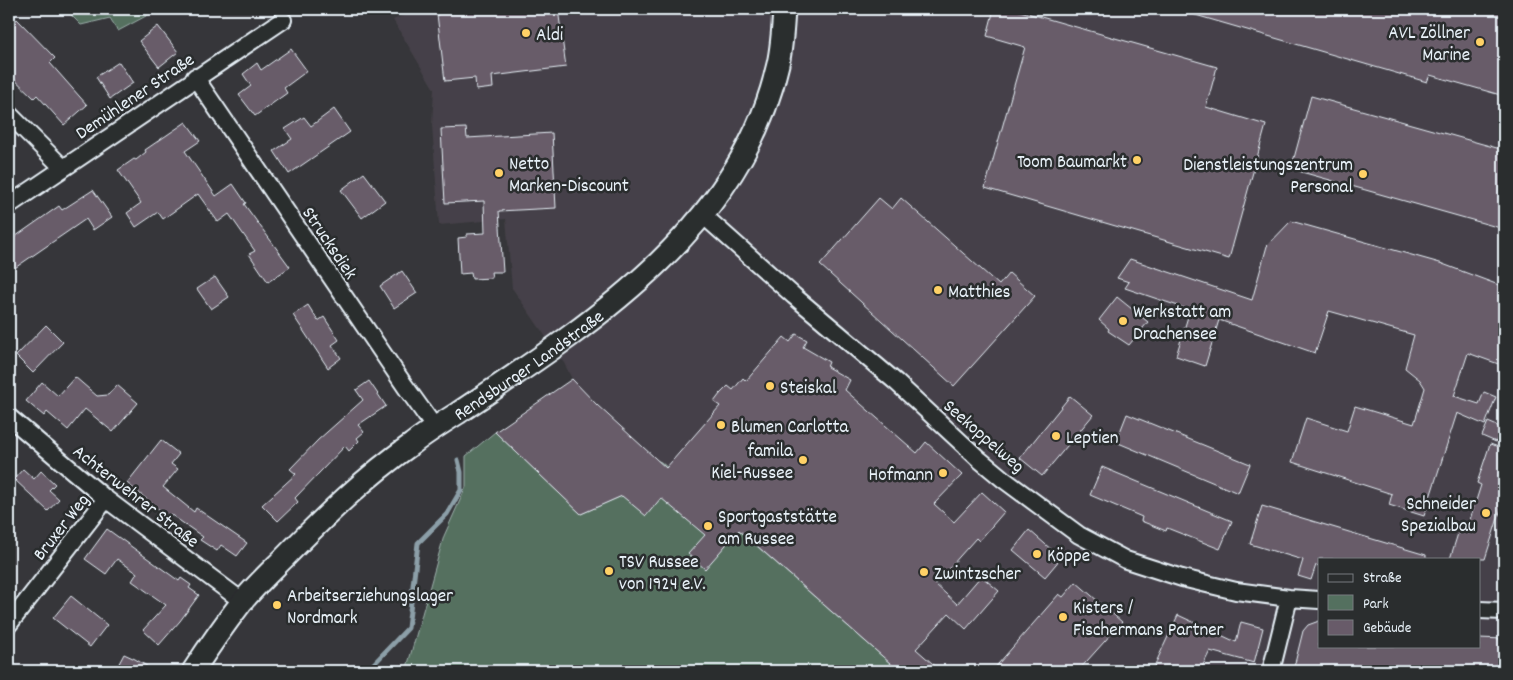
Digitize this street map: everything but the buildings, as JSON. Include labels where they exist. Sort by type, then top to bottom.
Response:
[{"type":"street","name":"Rendsburger Landstraße","points":[[193,671],[242,601],[327,514],[412,444],[560,343],[621,296],[679,243],[703,215],[733,172],[753,138],[779,62],[784,9]]},
{"type":"street","name":"Demühlener Straße","points":[[9,205],[283,20]]},
{"type":"street","name":"Strucksdiek","points":[[196,77],[435,428]]},
{"type":"street","points":[[9,114],[63,168]]},
{"type":"street","name":"Seekoppelweg","points":[[703,215],[794,296],[896,382],[988,466],[1079,535],[1126,560],[1182,578],[1236,591],[1318,600]]},
{"type":"street","name":"Achterwehrer Straße","points":[[9,417],[106,499],[242,601]]},
{"type":"street","name":"Bruxer Weg","points":[[9,624],[106,499]]},
{"type":"street","points":[[1271,671],[1289,598]]},
{"type":"street","points":[[1480,610],[1504,611]]},
{"type":"shaded area","points":[[418,9],[1504,9],[1504,671],[899,671],[667,467],[656,460],[572,379],[564,363],[512,288],[506,219],[439,225],[432,125],[434,89],[393,20]],"holes":[[[963,427],[989,447],[974,467],[948,444]]]},
{"type":"green space","points":[[65,9],[159,9],[118,31],[110,18],[81,25]]},
{"type":"green space","name":"TSV Russee von 1924 e.V.","points":[[495,432],[581,514],[624,495],[656,460],[661,462],[899,671],[406,671],[444,536],[466,487],[466,456]]},
{"type":"waterway","points":[[367,671],[408,628],[418,543],[447,514],[461,490],[461,472],[458,460]]},
{"type":"place","name":"Aldi","points":[[526,33]]},
{"type":"place","name":"AVL Zöllner Marine","points":[[1480,42]]},
{"type":"place","name":"Toom Baumarkt","points":[[1137,160]]},
{"type":"place","name":"Netto Marken-Discount","points":[[499,173]]},
{"type":"place","name":"Dienstleistungszentrum Personal","points":[[1363,174]]},
{"type":"place","name":"Matthies","points":[[938,290]]},
{"type":"place","name":"Werkstatt am Drachensee","points":[[1123,321]]},
{"type":"place","name":"Steiskal","points":[[770,386]]},
{"type":"place","name":"Blumen Carlotta","points":[[721,425]]},
{"type":"place","name":"Leptien","points":[[1056,436]]},
{"type":"place","name":"famila Kiel-Russee","points":[[803,460]]},
{"type":"place","name":"Hofmann","points":[[943,473]]},
{"type":"place","name":"Schneider Spezialbau","points":[[1486,513]]},
{"type":"place","name":"Sportgaststätte am Russee","points":[[708,526]]},
{"type":"place","name":"Köppe","points":[[1037,554]]},
{"type":"place","name":"TSV Russee von 1924 e.V.","points":[[609,571]]},
{"type":"place","name":"Zwintzscher","points":[[924,572]]},
{"type":"place","name":"Arbeitserziehungslager Nordmark","points":[[277,605]]},
{"type":"place","name":"Kisters / Fischermans Partner","points":[[1063,617]]}]
